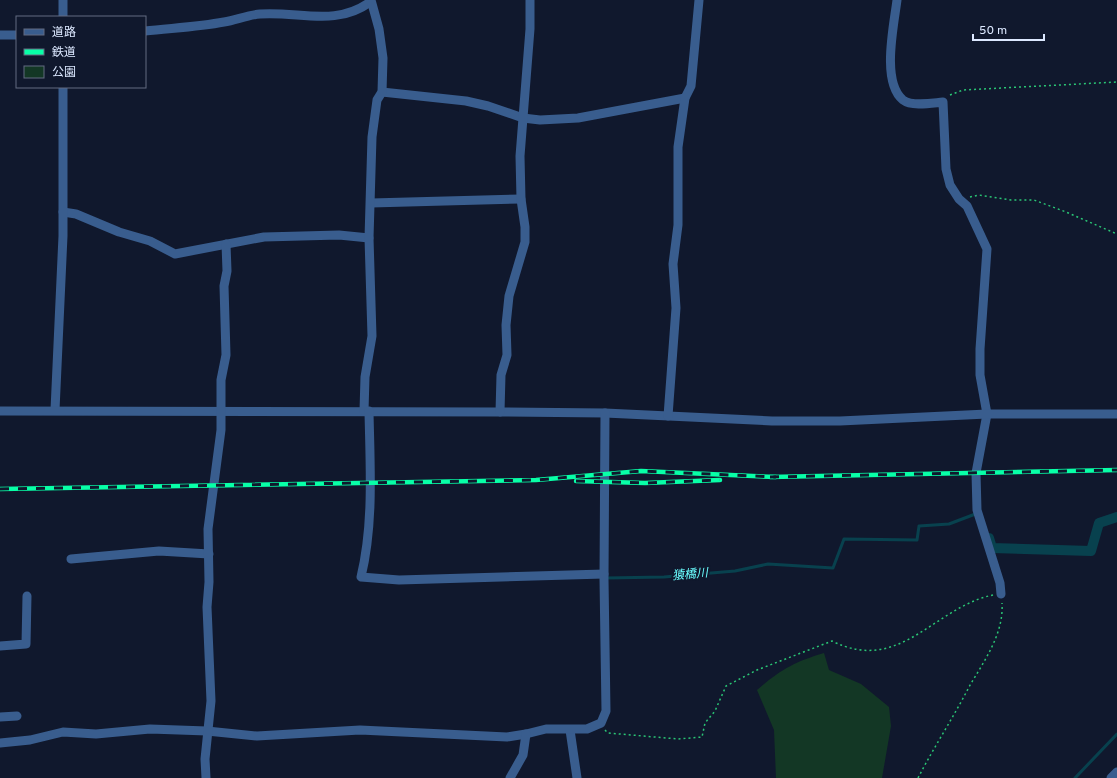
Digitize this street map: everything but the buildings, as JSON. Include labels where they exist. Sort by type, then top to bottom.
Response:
[{"type":"street","points":[[63,0],[63,16]]},
{"type":"street","points":[[500,412],[501,375],[507,355],[506,325],[509,296],[525,242],[525,228],[521,199],[520,156],[530,29],[530,0]]},
{"type":"street","points":[[668,416],[676,308],[673,264],[678,225],[678,147],[685,98],[691,86],[699,0]]},
{"type":"street","points":[[897,0],[890,60],[894,86],[903,100],[912,103],[942,102],[946,170],[950,185],[959,199],[967,206],[987,248],[980,349],[980,375],[986,414],[976,473],[978,513],[1000,583],[1001,594]]},
{"type":"street","points":[[146,31],[225,22],[261,14],[337,17],[360,10],[371,1],[379,29],[383,58],[382,92],[377,100],[374,115],[369,238],[372,336],[365,377],[369,522],[368,548],[361,577],[399,580],[604,576]]},
{"type":"street","points":[[0,35],[16,35]]},
{"type":"street","points":[[55,410],[62,282],[63,88]]},
{"type":"street","points":[[382,92],[466,101],[488,106],[523,118],[540,120],[556,120],[685,98]]},
{"type":"street","points":[[371,203],[521,199]]},
{"type":"street","points":[[63,212],[76,214],[119,232],[150,241],[175,254],[264,237],[339,235],[369,238]]},
{"type":"street","points":[[206,778],[205,759],[211,701],[207,607],[209,554],[208,529],[221,430],[221,380],[226,355],[224,286],[227,271],[226,244]]},
{"type":"street","points":[[0,411],[220,410],[605,413],[772,421],[840,421],[986,414],[1117,414]]},
{"type":"street","points":[[0,743],[30,740],[63,732],[96,734],[150,728],[207,731],[257,736],[360,730],[507,737],[546,729],[587,729],[601,723],[606,711],[604,576],[605,413]]},
{"type":"street","points":[[71,559],[160,551],[209,554]]},
{"type":"street","points":[[0,646],[26,644],[27,596]]},
{"type":"street","points":[[0,717],[17,716]]},
{"type":"street","points":[[570,730],[577,778]]},
{"type":"street","points":[[510,778],[523,755],[526,734]]},
{"type":"street","points":[[1111,778],[1117,772]]},
{"type":"path","points":[[942,102],[947,97],[963,90],[1117,82]]},
{"type":"path","points":[[959,199],[979,195],[1011,200],[1034,200],[1117,234]]},
{"type":"path","points":[[601,723],[608,733],[678,739],[702,737],[705,723],[715,710],[726,686],[757,670],[832,641],[844,647],[860,650],[883,650],[915,637],[965,605],[1001,594],[1003,612],[998,632],[985,663],[918,778]]},
{"type":"green space","points":[[824,653],[829,670],[861,684],[889,707],[891,726],[882,778],[776,778],[774,730],[757,690],[788,667]]},
{"type":"waterway","name":"猿橋川","points":[[606,578],[664,577],[735,571],[768,564],[833,568],[844,539],[917,540],[919,526],[949,524],[978,513]]},
{"type":"waterway","points":[[989,538],[992,548],[1091,551],[1099,523],[1117,517]]},
{"type":"waterway","points":[[1075,778],[1117,734]]},
{"type":"railway","points":[[770,477],[1117,470]]},
{"type":"railway","points":[[0,489],[536,480],[641,471],[776,477]]},
{"type":"railway","points":[[576,481],[645,483],[720,480]]}]
